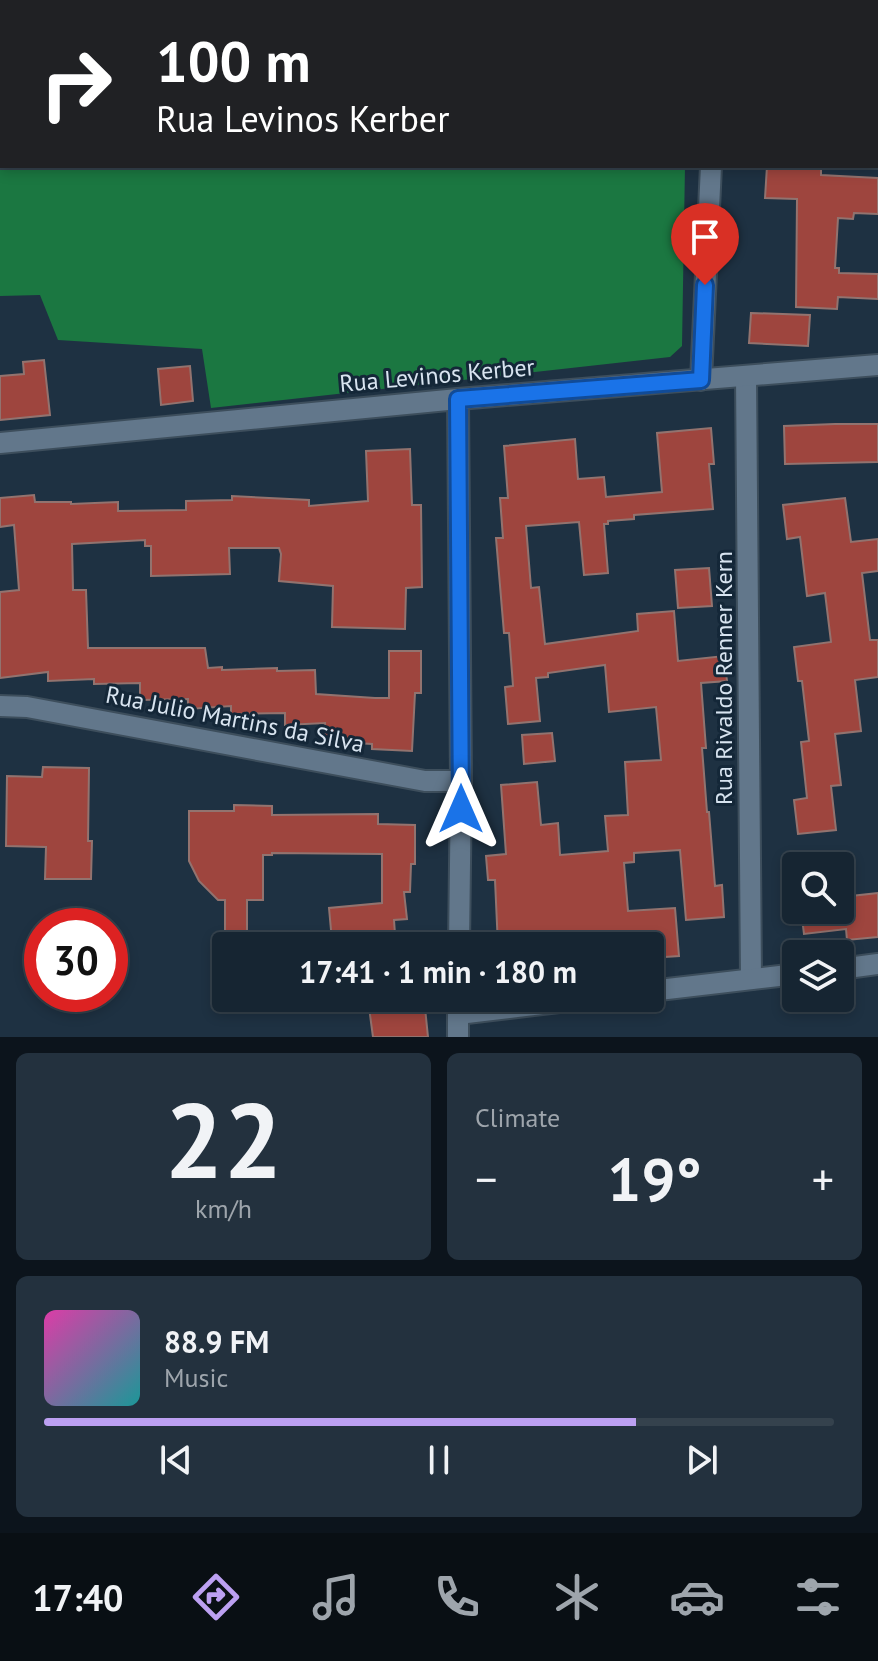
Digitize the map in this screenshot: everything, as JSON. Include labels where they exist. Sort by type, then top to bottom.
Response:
[{"type":"street","points":[[701,380],[711,168]]},
{"type":"street","name":"Rua Levinos Kerber","points":[[0,443],[458,399],[878,365]]},
{"type":"street","name":"Rua Rivaldo Renner Kern","points":[[746,376],[751,979]]},
{"type":"street","points":[[458,399],[459,932]]},
{"type":"street","name":"Rua Julio Martins da Silva","points":[[0,706],[27,707],[425,781],[461,781]]},
{"type":"street","points":[[854,967],[878,964]]},
{"type":"street","points":[[664,989],[782,976]]},
{"type":"street","points":[[458,1012],[458,1037]]},
{"type":"green space","points":[[0,168],[685,168],[682,346],[670,357],[211,408],[202,349],[58,340],[40,295],[0,296]]},
{"type":"building","points":[[767,168],[821,168],[821,175],[878,178],[878,214],[854,213],[853,219],[838,218],[835,268],[839,268],[839,273],[878,274],[878,299],[838,297],[837,309],[796,307],[797,199],[765,198]]},
{"type":"building","points":[[751,313],[810,315],[808,346],[749,343]]},
{"type":"building","points":[[44,360],[50,415],[0,420],[0,376],[24,374],[23,362]]},
{"type":"building","points":[[190,366],[193,401],[161,405],[158,369]]},
{"type":"building","points":[[878,424],[878,462],[785,464],[784,426]]},
{"type":"building","points":[[711,428],[714,464],[709,464],[713,509],[634,515],[634,519],[608,521],[604,524],[608,573],[584,575],[579,522],[526,526],[531,588],[539,587],[545,644],[638,631],[637,614],[674,611],[678,661],[724,656],[727,681],[701,683],[707,812],[715,886],[722,885],[724,917],[686,920],[680,850],[634,853],[634,862],[624,863],[628,911],[675,908],[679,956],[664,957],[664,932],[497,932],[495,880],[488,880],[486,856],[506,854],[501,785],[537,782],[541,825],[558,823],[560,855],[608,851],[605,816],[628,815],[625,762],[661,760],[656,707],[609,712],[605,665],[548,673],[548,677],[536,678],[540,721],[508,724],[505,687],[513,686],[509,633],[504,633],[496,538],[503,538],[500,498],[508,498],[504,446],[575,439],[578,479],[604,477],[606,497],[662,492],[657,433]]},
{"type":"building","points":[[410,449],[412,505],[421,505],[422,587],[406,588],[405,629],[332,627],[333,586],[279,581],[279,548],[229,548],[230,574],[151,576],[151,546],[145,546],[145,540],[72,544],[73,590],[86,590],[88,648],[205,648],[208,668],[315,670],[316,694],[375,698],[389,698],[389,651],[421,651],[421,693],[415,693],[412,751],[372,749],[372,744],[324,741],[325,723],[285,725],[285,713],[231,714],[231,706],[188,709],[188,699],[140,700],[140,683],[94,684],[94,679],[48,681],[48,672],[0,678],[0,592],[19,590],[14,525],[0,527],[0,498],[34,495],[35,502],[118,502],[118,511],[186,510],[186,501],[232,500],[232,496],[309,500],[309,506],[368,501],[366,451]]},
{"type":"building","points":[[845,498],[851,542],[878,539],[878,571],[862,573],[870,640],[878,640],[878,677],[855,680],[861,731],[835,734],[841,785],[831,786],[836,830],[798,834],[794,800],[807,798],[801,742],[809,741],[802,681],[798,681],[794,647],[831,642],[825,593],[807,596],[800,537],[787,539],[783,505]]},
{"type":"building","points":[[709,568],[712,606],[678,608],[675,570]]},
{"type":"building","points":[[552,733],[555,761],[524,764],[522,735]]},
{"type":"building","points":[[43,767],[89,768],[91,879],[45,879],[46,847],[6,846],[7,776],[42,777]]},
{"type":"building","points":[[234,805],[272,806],[272,815],[378,814],[378,824],[415,825],[415,864],[411,864],[410,892],[404,892],[407,919],[394,920],[395,932],[331,932],[329,908],[382,903],[382,854],[272,853],[263,855],[263,900],[247,900],[247,932],[225,932],[225,900],[218,900],[199,881],[189,861],[189,811],[234,811]]},
{"type":"building","points":[[878,893],[878,937],[847,940],[846,929],[804,934],[803,924],[854,924],[854,896]]},
{"type":"building","points":[[370,1012],[425,1012],[428,1037],[373,1037]]},
{"type":"route","points":[[461,809],[458,399],[701,380],[705,285]]}]
